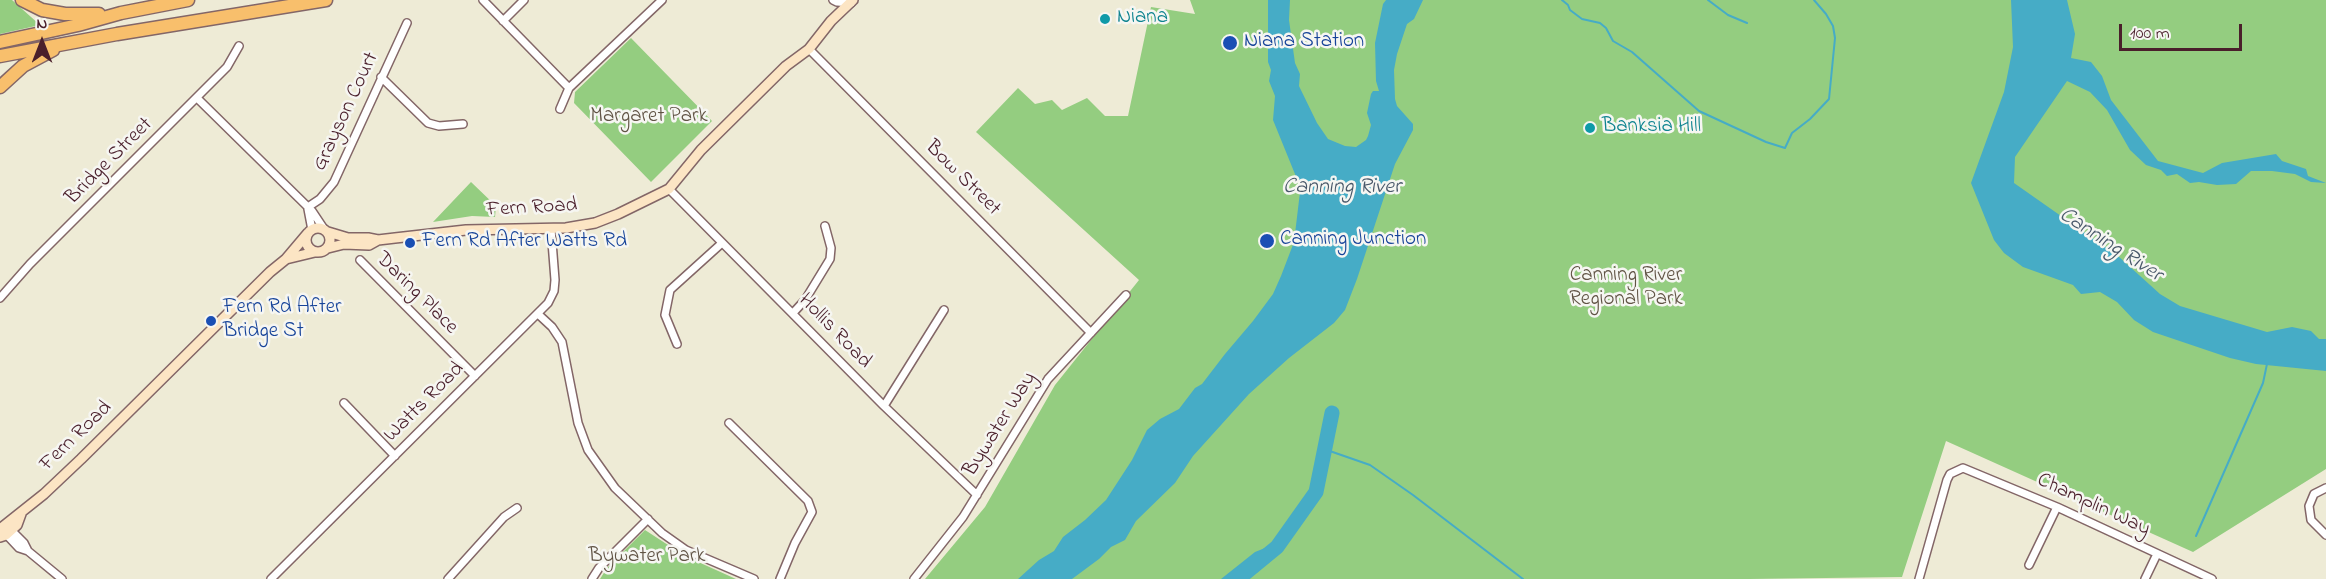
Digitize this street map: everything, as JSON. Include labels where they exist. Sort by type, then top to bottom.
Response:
[{"type":"highway","points":[[22,0],[42,10],[65,14],[121,13]]},
{"type":"highway","points":[[0,42],[121,13],[188,0]]},
{"type":"highway","points":[[0,56],[127,32],[326,0]]},
{"type":"highway","points":[[0,87],[23,66],[62,45]]},
{"type":"street","points":[[483,0],[569,88]]},
{"type":"street","points":[[503,21],[524,0]]},
{"type":"street","points":[[560,110],[569,88],[662,0]]},
{"type":"street","points":[[835,1],[852,1]]},
{"type":"street","name":"Fern Road","points":[[5,531],[15,516],[21,514],[81,459],[270,272],[286,259],[310,232],[326,231],[348,238],[378,240],[466,230],[551,229],[584,225],[610,218],[669,189],[705,146],[786,66],[809,49],[831,21],[852,1]]},
{"type":"street","name":"Grayson Court","points":[[308,207],[320,199],[334,182],[406,23]]},
{"type":"street","name":"Bridge Street","points":[[0,298],[30,264],[227,67],[239,46]]},
{"type":"street","name":"Bow Street","points":[[809,49],[1091,333]]},
{"type":"street","points":[[381,77],[428,123],[439,126],[463,124]]},
{"type":"street","points":[[197,98],[308,207],[331,240],[328,248]]},
{"type":"street","name":"Hollis Road","points":[[669,189],[884,406],[978,495]]},
{"type":"street","points":[[308,207],[310,232],[307,244],[315,252]]},
{"type":"street","points":[[793,313],[805,300],[830,259],[831,248],[825,226]]},
{"type":"street","name":"Watts Road","points":[[272,578],[548,303],[554,291],[551,229]]},
{"type":"street","name":"Fern Road","points":[[286,259],[322,252],[344,244],[369,245],[378,240]]},
{"type":"street","points":[[677,344],[665,315],[670,290],[723,243]]},
{"type":"street","name":"Daring Place","points":[[360,260],[475,376]]},
{"type":"street","name":"Bywater Way","points":[[914,579],[963,518],[1048,379],[1126,296]]},
{"type":"street","points":[[884,406],[944,310]]},
{"type":"street","points":[[538,314],[552,327],[562,342],[578,423],[588,450],[615,488],[662,533],[686,550],[754,579]]},
{"type":"street","points":[[344,402],[395,456]]},
{"type":"street","points":[[729,423],[808,501],[812,512],[795,543],[780,579]]},
{"type":"street","name":"Champlin Way","points":[[1919,579],[1947,480],[1950,474],[1958,469],[1970,470],[2057,507],[2212,579]]},
{"type":"street","points":[[2326,488],[2314,495],[2309,506],[2311,520],[2326,536]]},
{"type":"street","points":[[2029,565],[2057,507]]},
{"type":"street","points":[[448,579],[504,517],[517,508]]},
{"type":"street","points":[[592,579],[599,568],[648,519]]},
{"type":"street","points":[[5,531],[62,579]]},
{"type":"street","points":[[2145,579],[2157,554]]},
{"type":"green space","points":[[0,0],[12,0],[40,25],[0,34]]},
{"type":"green space","name":"Canning River Regional Park","points":[[1190,0],[2326,0],[2326,469],[2193,552],[1946,441],[1902,577],[925,579],[985,507],[1055,385],[1139,280],[976,132],[1018,88],[1035,104],[1052,100],[1062,110],[1087,98],[1105,116],[1128,116],[1151,7],[1195,14]]},
{"type":"green space","name":"Margaret Park","points":[[631,38],[712,121],[651,182],[574,103],[575,92]]},
{"type":"green space","points":[[471,182],[496,206],[495,217],[472,216],[433,222]]},
{"type":"green space","name":"Bywater Park","points":[[645,530],[685,556],[736,579],[600,579],[607,568]]},
{"type":"water","name":"Canning River","points":[[1268,0],[1290,0],[1289,20],[1295,63],[1300,74],[1299,86],[1317,123],[1328,139],[1345,146],[1356,147],[1368,136],[1371,125],[1367,113],[1371,94],[1373,91],[1379,91],[1376,81],[1375,43],[1383,4],[1386,0],[1423,0],[1414,19],[1407,24],[1394,70],[1397,106],[1413,124],[1413,130],[1395,164],[1345,310],[1334,323],[1289,358],[1249,394],[1193,456],[1175,483],[1136,521],[1125,540],[1111,547],[1072,579],[1018,579],[1039,560],[1054,551],[1063,537],[1106,500],[1132,460],[1147,430],[1160,419],[1179,409],[1195,388],[1202,384],[1273,294],[1281,276],[1294,242],[1300,192],[1273,120],[1275,96],[1269,81],[1271,70],[1268,62]]},
{"type":"water","name":"Canning River","points":[[2011,0],[2067,0],[2075,34],[2071,58],[2091,62],[2102,76],[2111,100],[2158,161],[2203,173],[2222,163],[2276,154],[2282,161],[2306,169],[2308,176],[2326,183],[2311,182],[2295,174],[2272,171],[2251,171],[2236,184],[2217,185],[2190,183],[2177,174],[2167,176],[2161,170],[2146,165],[2130,150],[2107,110],[2090,92],[2067,81],[2015,157],[2014,183],[2118,256],[2160,294],[2180,306],[2267,332],[2292,327],[2311,331],[2319,339],[2326,339],[2326,371],[2256,364],[2230,358],[2153,332],[2134,320],[2117,302],[2100,292],[2081,294],[2073,285],[2023,267],[2004,253],[1994,240],[1971,183],[2004,92],[2013,47]]},
{"type":"water","points":[[1265,548],[1271,552],[1258,572],[1246,579],[1221,579],[1255,552]]},
{"type":"waterway","points":[[1562,0],[1582,19],[1600,23],[1606,28],[1613,41],[1632,52],[1699,111],[1766,142],[1785,148],[1792,133],[1810,119],[1829,99],[1835,38],[1833,26],[1814,0]]},
{"type":"waterway","points":[[1708,0],[1728,15],[1747,23]]},
{"type":"waterway","points":[[2196,536],[2263,383],[2267,364]]},
{"type":"waterway","points":[[1238,579],[1277,547],[1316,492],[1332,413]]},
{"type":"waterway","points":[[1324,449],[1370,465],[1523,579]]},
{"type":"place","name":"Niana","points":[[1105,19]]},
{"type":"place","name":"Niana Station","points":[[1230,43]]},
{"type":"place","name":"Banksia Hill","points":[[1590,128]]},
{"type":"place","name":"Canning Junction","points":[[1267,241]]},
{"type":"place","name":"Fern Rd After Watts Rd","points":[[410,243]]},
{"type":"place","name":"Fern Rd After Bridge St","points":[[211,321]]}]
